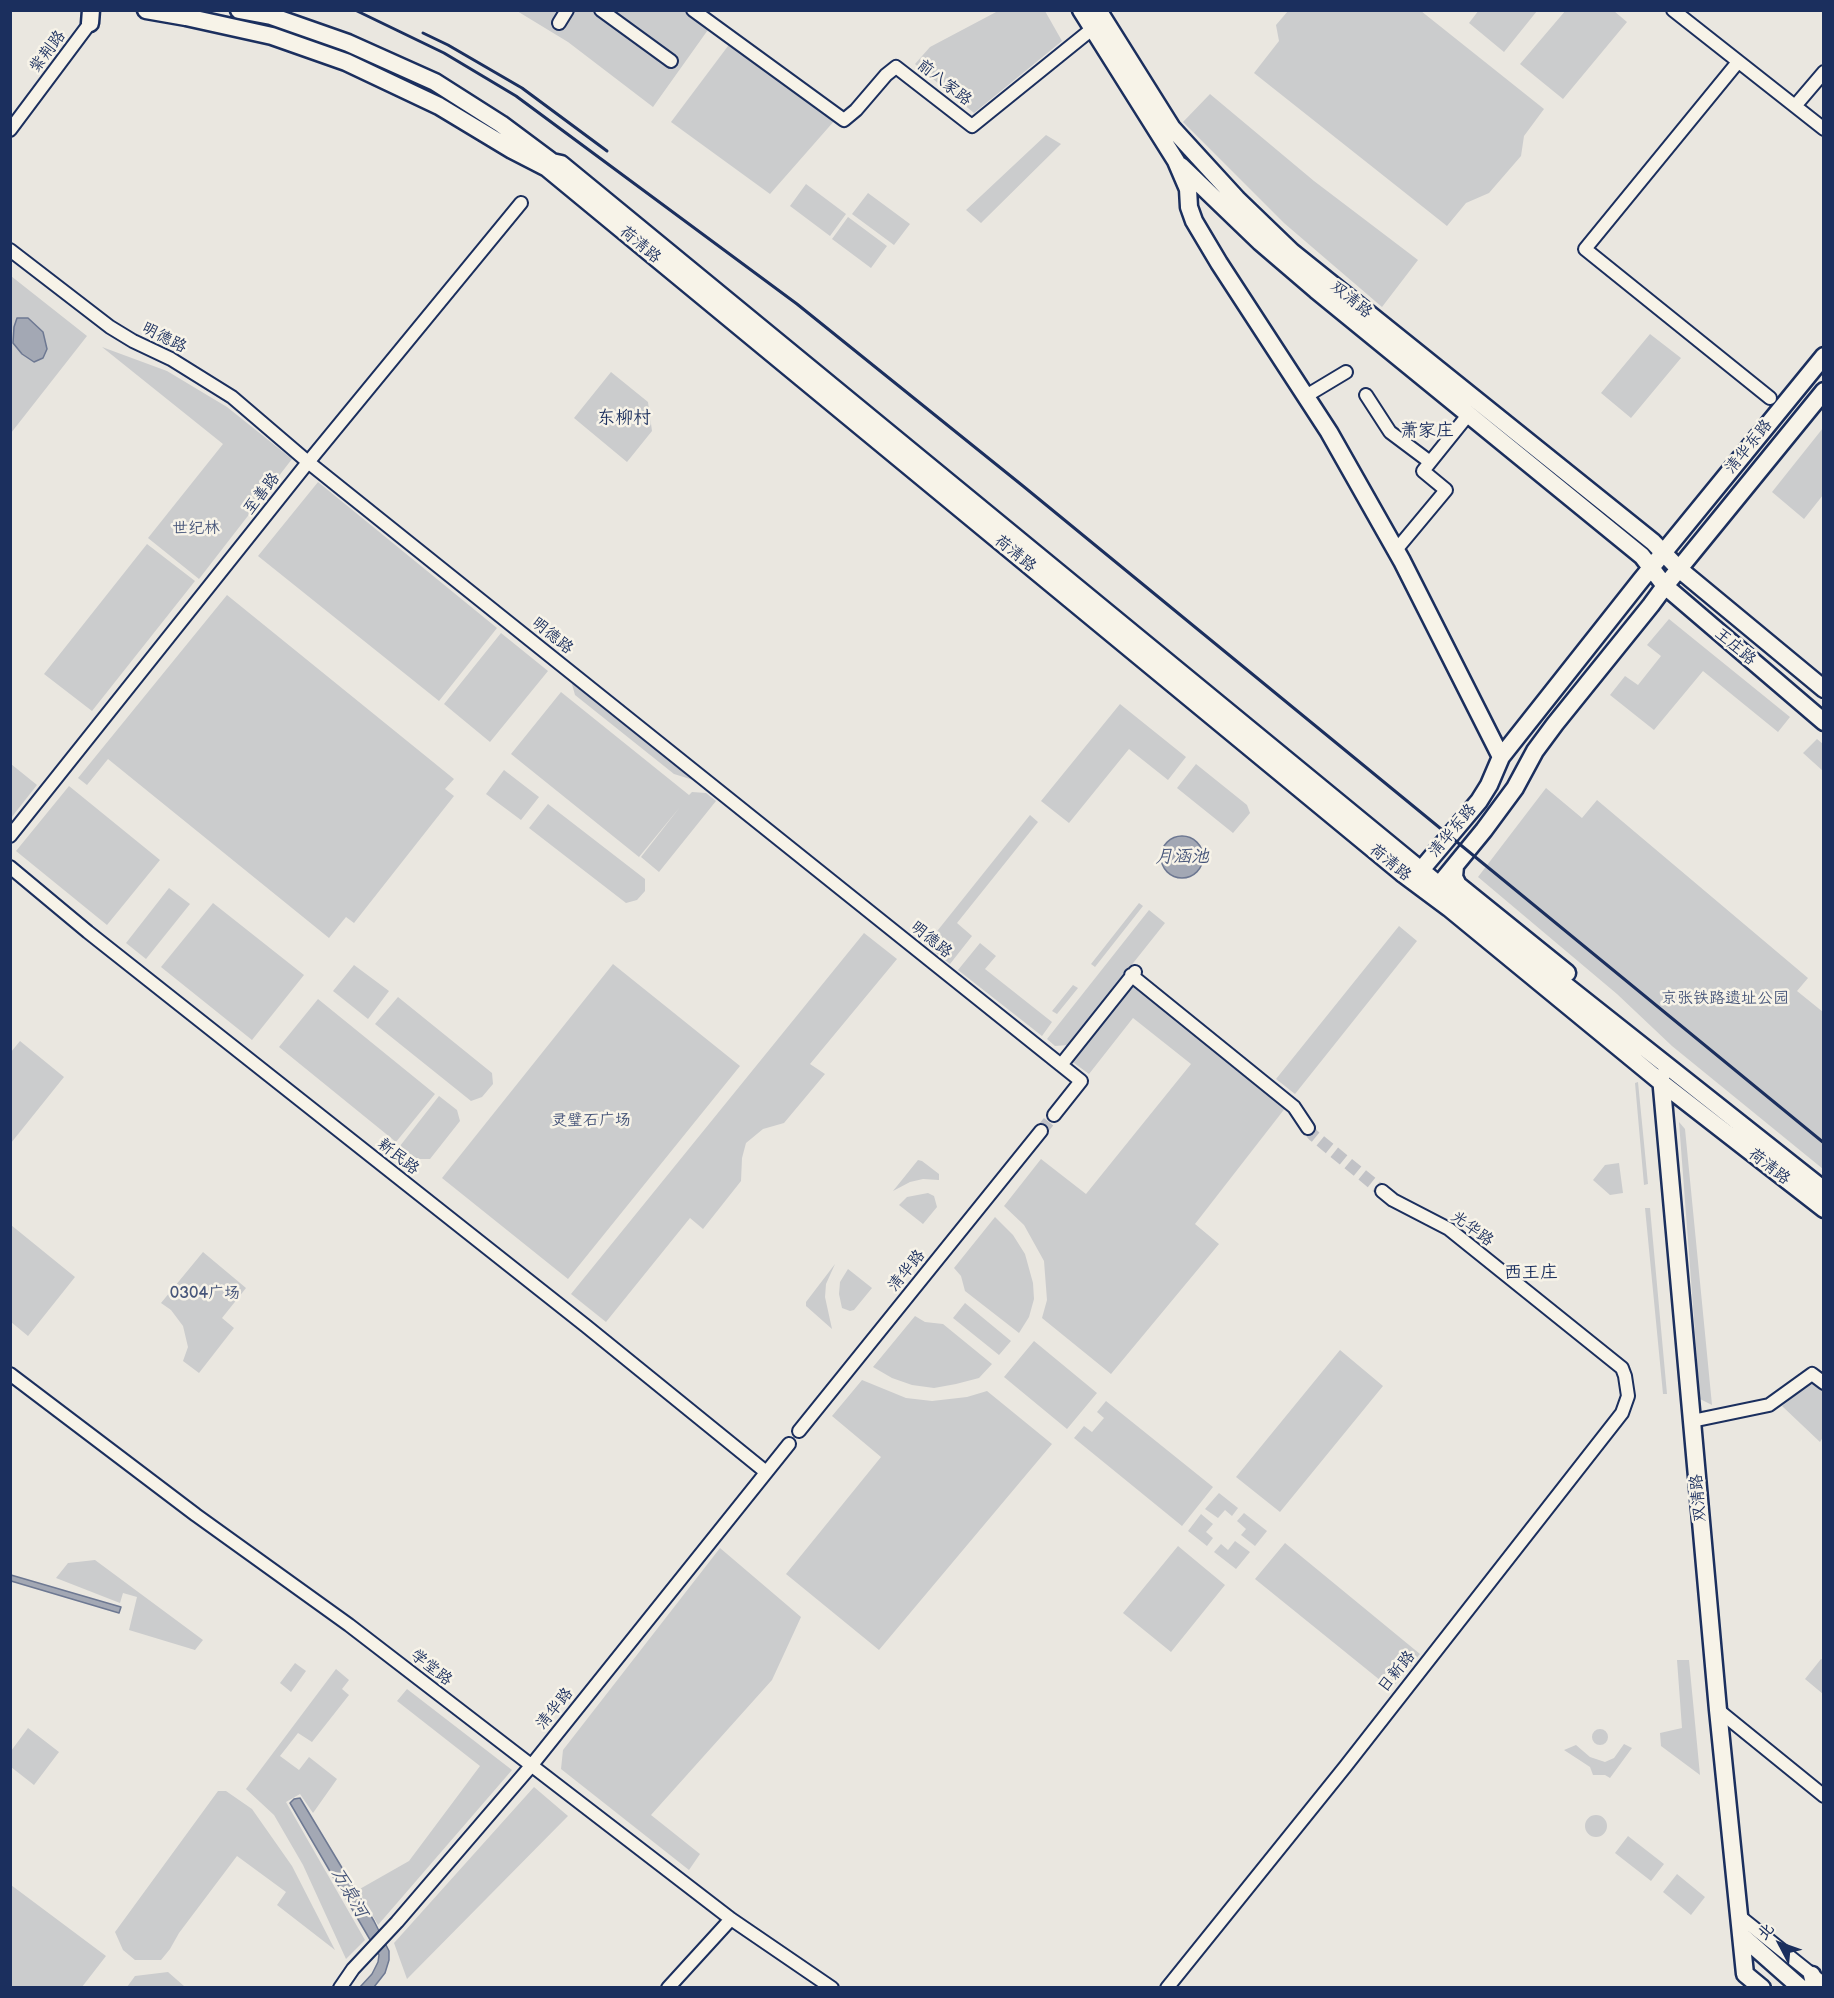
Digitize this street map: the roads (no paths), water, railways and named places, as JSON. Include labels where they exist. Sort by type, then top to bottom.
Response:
[{"type":"main road","name":"荷清路","points":[[146,10],[272,36],[346,62],[439,106],[512,150],[547,168],[1393,865],[1662,1083],[1824,1209]]},
{"type":"main road","name":"荷清路","points":[[239,10],[271,16],[348,43],[435,82],[501,124],[552,162],[561,164],[1439,885],[1824,1190]]},
{"type":"main road","name":"双清路","points":[[1081,10],[1176,160],[1188,189],[1189,207],[1194,221],[1329,432],[1396,550],[1501,757]]},
{"type":"main road","name":"双清路","points":[[1098,10],[1172,128],[1237,199],[1284,244],[1658,548]]},
{"type":"main road","name":"双清路","points":[[1176,160],[1260,242],[1646,563]]},
{"type":"main road","name":"清华东路","points":[[1824,356],[1646,563],[1501,757],[1479,801],[1421,870],[1421,887],[1439,885],[1455,866],[1504,805],[1526,771],[1535,752],[1665,586],[1824,391]]},
{"type":"main road","name":"王庄路","points":[[1658,548],[1679,569],[1824,689]]},
{"type":"main road","name":"王庄路","points":[[1646,563],[1665,586],[1824,722]]},
{"type":"main road","points":[[1455,866],[1454,877],[1458,885],[1551,959],[1640,1036],[1659,1060]]},
{"type":"main road","name":"双清路","points":[[1659,1060],[1744,1974],[1762,1988]]},
{"type":"main road","points":[[1741,1935],[1801,1988]]},
{"type":"street","points":[[559,22],[567,10]]},
{"type":"street","points":[[601,10],[671,61]]},
{"type":"street","name":"前八家路","points":[[693,10],[844,120],[896,67],[972,126],[1092,29]]},
{"type":"street","points":[[1673,10],[1824,129]]},
{"type":"street","name":"紫荆路","points":[[10,130],[91,17]]},
{"type":"street","points":[[1738,62],[1586,249],[1770,398]]},
{"type":"street","points":[[1795,106],[1824,72]]},
{"type":"street","name":"至善路","points":[[10,836],[308,462],[520,202]]},
{"type":"street","name":"明德路","points":[[10,249],[110,327],[171,359],[232,397],[308,462],[1061,1065]]},
{"type":"street","points":[[1306,396],[1346,372]]},
{"type":"street","points":[[1366,395],[1390,432],[1430,462]]},
{"type":"street","points":[[1396,550],[1446,490],[1423,471],[1468,415]]},
{"type":"street","name":"新民路","points":[[10,867],[88,932],[586,1326],[766,1472]]},
{"type":"street","points":[[1054,1115],[1081,1081],[1061,1065],[1133,974],[1294,1107],[1308,1128]]},
{"type":"street","name":"清华路","points":[[799,1431],[1041,1131]]},
{"type":"street","name":"光华路","points":[[1382,1191],[1393,1200],[1449,1229],[1622,1368]]},
{"type":"street","name":"日新路","points":[[1167,1988],[1345,1767],[1622,1413],[1628,1396],[1622,1368]]},
{"type":"street","name":"学堂路","points":[[10,1374],[196,1515],[349,1625],[731,1919],[832,1988]]},
{"type":"street","points":[[1692,1421],[1769,1405],[1812,1374],[1824,1383]]},
{"type":"street","name":"清华路","points":[[339,1988],[531,1766],[789,1444]]},
{"type":"street","points":[[1718,1710],[1824,1796]]},
{"type":"street","points":[[1739,1916],[1817,1982]]},
{"type":"street","points":[[668,1988],[731,1919]]},
{"type":"water","points":[[17,318],[28,318],[43,332],[47,349],[43,358],[34,362],[22,354],[13,343]]},
{"type":"water","name":"月涵池","points":[[1182,836],[1197,842],[1203,857],[1197,872],[1182,878],[1167,872],[1161,857],[1167,842]]},
{"type":"water","points":[[11,1575],[121,1607],[119,1613],[11,1581]]},
{"type":"water","name":"万泉河","points":[[300,1798],[374,1921],[389,1951],[385,1973],[374,1987],[360,1987],[372,1974],[379,1955],[290,1803]]},
{"type":"tunnel","points":[[1041,1131],[1054,1115]]},
{"type":"tunnel","points":[[1308,1128],[1313,1135],[1382,1191]]},
{"type":"railway","points":[[355,10],[444,53],[516,96],[797,304],[1023,486],[1824,1143]]},
{"type":"railway","points":[[423,33],[522,88],[607,151]]},
{"type":"district","name":"东柳村","points":[[624,418]]},
{"type":"district","name":"萧家庄","points":[[1427,431]]},
{"type":"district","name":"西王庄","points":[[1531,1273]]},
{"type":"park label","name":"世纪林","points":[[196,529]]},
{"type":"park label","name":"京张铁路遗址公园","points":[[1725,999]]},
{"type":"park label","name":"灵璧石广场","points":[[591,1121]]},
{"type":"park label","name":"0304广场","points":[[205,1294]]}]
